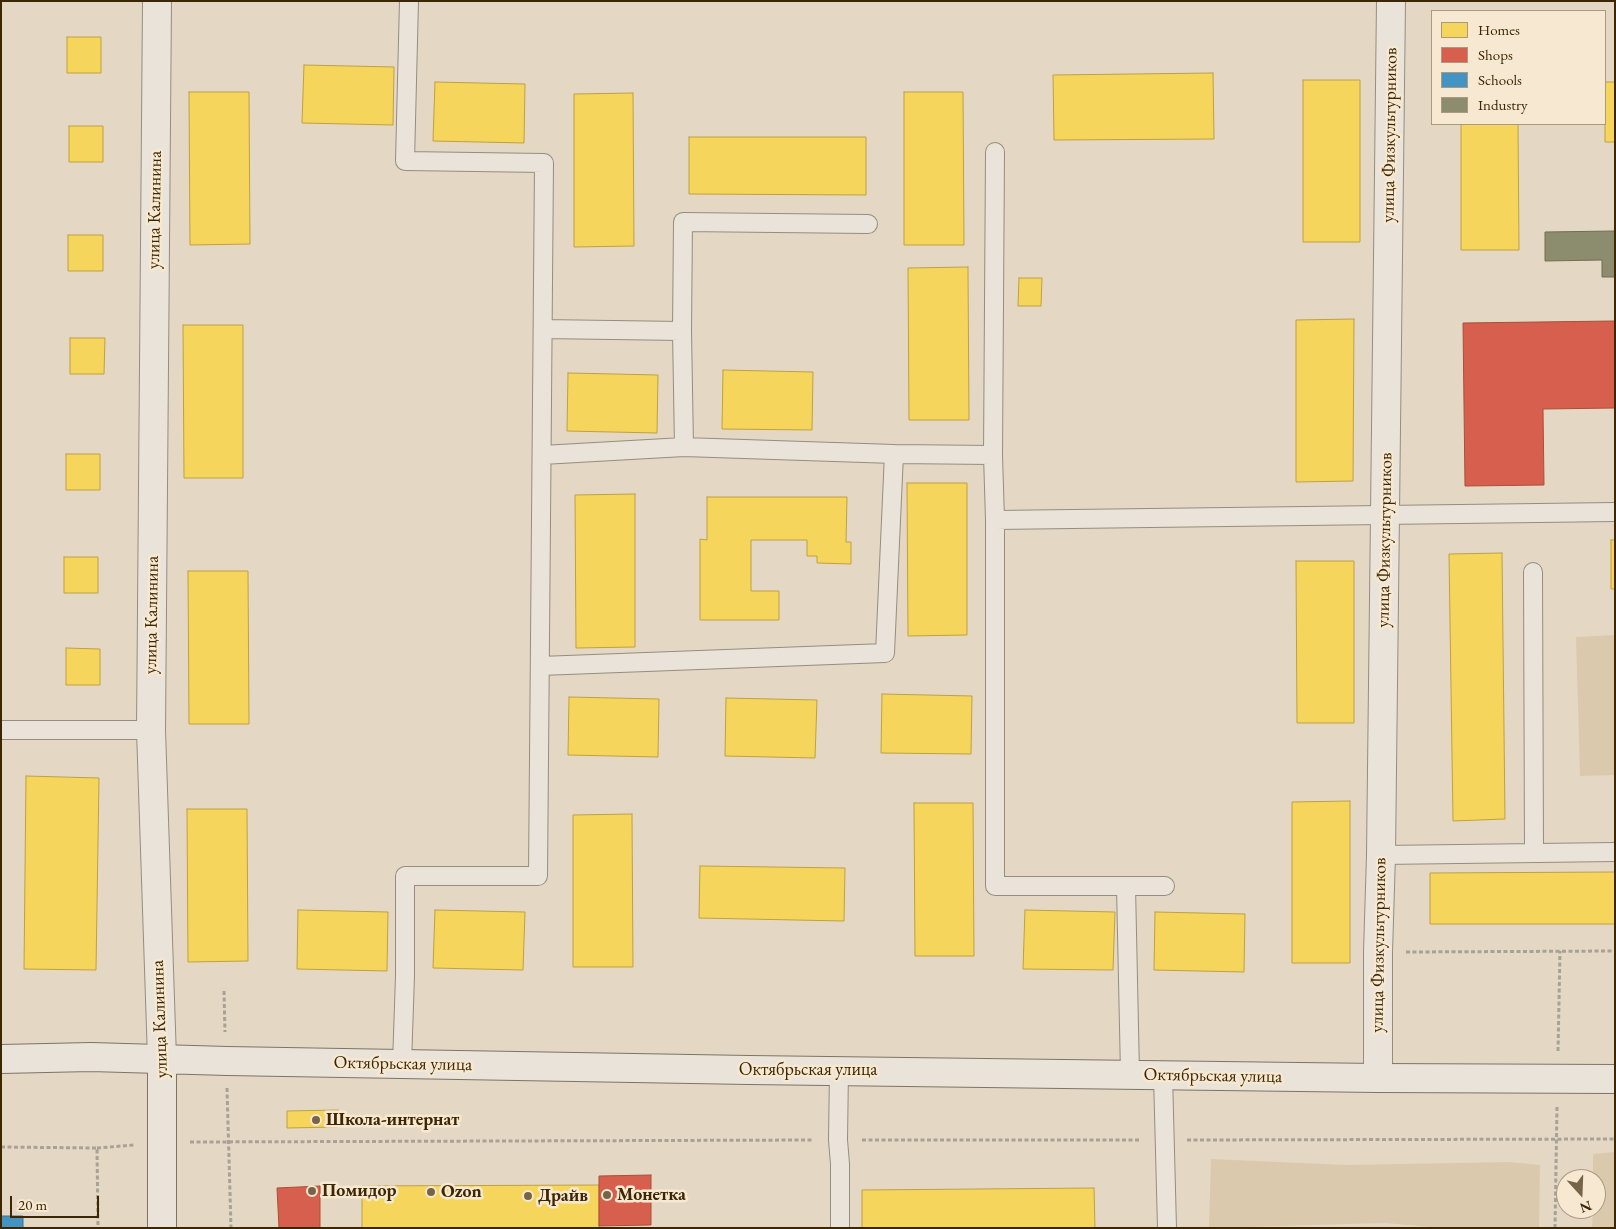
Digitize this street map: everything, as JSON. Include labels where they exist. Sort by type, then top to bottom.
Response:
[{"type":"street","name":"улица Калинина","points":[[157,1],[151,730],[162,1059],[162,1228]]},
{"type":"street","name":"улица Физкультурников","points":[[1378,1078],[1378,952],[1381,855],[1391,1]]},
{"type":"street","name":"Октябрьская улица","points":[[1,1059],[91,1057],[402,1064],[1163,1075],[1615,1079]]},
{"type":"lane","points":[[402,1064],[405,976],[405,876],[538,876],[543,329],[544,163],[405,161],[409,1]]},
{"type":"lane","points":[[995,152],[993,456],[995,520],[995,886],[1165,886]]},
{"type":"lane","points":[[684,447],[683,222],[868,224]]},
{"type":"lane","points":[[543,329],[682,331]]},
{"type":"lane","points":[[542,455],[684,447],[993,456]]},
{"type":"lane","points":[[540,666],[885,653],[894,454]]},
{"type":"lane","points":[[995,520],[1615,512]]},
{"type":"lane","points":[[1533,572],[1534,853]]},
{"type":"lane","points":[[1,730],[151,730]]},
{"type":"lane","points":[[1381,855],[1615,852]]},
{"type":"lane","points":[[1126,886],[1130,1074]]},
{"type":"lane","points":[[839,1070],[840,1228]]},
{"type":"lane","points":[[1163,1075],[1167,1228]]},
{"type":"path","points":[[1378,952],[1615,950]]},
{"type":"path","points":[[224,991],[231,1228]]},
{"type":"path","points":[[1,1147],[97,1148],[98,1228]]},
{"type":"shaded area","points":[[1615,635],[1615,775],[1580,776],[1576,637]]},
{"type":"shaded area","points":[[1615,1152],[1615,1228],[1592,1228],[1592,1219],[1606,1219],[1606,1169],[1593,1169],[1593,1154]]},
{"type":"shaded area","points":[[1211,1159],[1347,1165],[1509,1162],[1540,1165],[1539,1228],[1441,1228],[1385,1223],[1209,1228]]},
{"type":"building: Homes","points":[[67,37],[101,37],[101,73],[67,73]]},
{"type":"building: Homes","points":[[304,65],[394,67],[393,125],[302,123]]},
{"type":"building: Homes","points":[[1213,73],[1214,139],[1054,140],[1053,75]]},
{"type":"building: Homes","points":[[1303,80],[1360,80],[1360,242],[1303,242]]},
{"type":"building: Homes","points":[[435,82],[525,84],[524,143],[433,141]]},
{"type":"building: Homes","points":[[1606,82],[1615,82],[1615,142],[1605,142]]},
{"type":"building: Homes","points":[[189,92],[249,92],[250,244],[190,245]]},
{"type":"building: Homes","points":[[904,92],[963,92],[964,245],[904,245]]},
{"type":"building: Homes","points":[[633,93],[634,246],[574,247],[574,94]]},
{"type":"building: Homes","points":[[1461,125],[1518,125],[1519,250],[1461,250]]},
{"type":"building: Homes","points":[[69,126],[103,126],[103,162],[69,162]]},
{"type":"building: Homes","points":[[689,137],[866,137],[866,195],[689,194]]},
{"type":"building: Homes","points":[[68,235],[103,235],[103,271],[68,271]]},
{"type":"building: Homes","points":[[968,267],[969,420],[909,420],[908,268]]},
{"type":"building: Homes","points":[[1019,278],[1042,278],[1041,306],[1018,306]]},
{"type":"building: Homes","points":[[1354,319],[1353,481],[1296,482],[1296,320]]},
{"type":"building: Homes","points":[[183,325],[243,325],[243,478],[184,478]]},
{"type":"building: Homes","points":[[70,338],[105,338],[104,374],[70,374]]},
{"type":"building: Homes","points":[[723,370],[813,372],[812,430],[722,429]]},
{"type":"building: Homes","points":[[568,373],[658,375],[657,433],[567,431]]},
{"type":"building: Homes","points":[[66,454],[100,454],[100,490],[66,490]]},
{"type":"building: Homes","points":[[907,483],[967,483],[967,635],[908,636]]},
{"type":"building: Homes","points":[[635,494],[635,647],[576,648],[575,495]]},
{"type":"building: Homes","points":[[707,497],[847,497],[846,542],[851,542],[851,564],[817,563],[817,556],[807,556],[807,540],[751,540],[751,591],[779,591],[779,620],[700,620],[700,539],[707,540]]},
{"type":"building: Homes","points":[[1611,540],[1615,540],[1615,589],[1611,589]]},
{"type":"building: Homes","points":[[1502,553],[1505,819],[1453,821],[1449,554]]},
{"type":"building: Homes","points":[[64,557],[98,557],[98,593],[64,593]]},
{"type":"building: Homes","points":[[1296,561],[1354,561],[1354,723],[1297,723]]},
{"type":"building: Homes","points":[[188,571],[248,571],[249,724],[189,724]]},
{"type":"building: Homes","points":[[66,648],[100,649],[100,685],[66,685]]},
{"type":"building: Homes","points":[[882,694],[972,696],[971,754],[881,753]]},
{"type":"building: Homes","points":[[569,697],[659,699],[658,757],[568,755]]},
{"type":"building: Homes","points":[[726,698],[817,700],[815,758],[725,756]]},
{"type":"building: Homes","points":[[26,776],[99,778],[96,970],[24,969]]},
{"type":"building: Homes","points":[[1350,801],[1350,963],[1292,963],[1292,802]]},
{"type":"building: Homes","points":[[914,803],[973,803],[974,956],[915,956]]},
{"type":"building: Homes","points":[[187,809],[247,809],[248,961],[188,962]]},
{"type":"building: Homes","points":[[632,814],[633,967],[573,967],[573,815]]},
{"type":"building: Homes","points":[[700,866],[845,868],[844,921],[699,918]]},
{"type":"building: Homes","points":[[1615,872],[1615,924],[1430,924],[1430,873]]},
{"type":"building: Homes","points":[[298,910],[388,912],[387,971],[297,969]]},
{"type":"building: Homes","points":[[435,910],[525,912],[523,970],[433,968]]},
{"type":"building: Homes","points":[[1025,910],[1115,912],[1113,970],[1023,969]]},
{"type":"building: Homes","points":[[1155,912],[1245,914],[1244,972],[1154,970]]},
{"type":"building: Homes","points":[[338,1110],[338,1127],[287,1128],[287,1111]]},
{"type":"building: Homes","points":[[599,1185],[599,1228],[362,1228],[362,1186]]},
{"type":"building: Homes","points":[[1094,1188],[1095,1228],[862,1228],[862,1190]]},
{"type":"building: Shops","points":[[1615,321],[1615,408],[1543,409],[1544,485],[1465,486],[1463,323]]},
{"type":"building: Shops","points":[[651,1175],[651,1225],[599,1226],[599,1176]]},
{"type":"building: Shops","points":[[320,1186],[320,1228],[279,1228],[277,1188]]},
{"type":"building: Schools","points":[[1,1216],[23,1216],[23,1228],[1,1228]]},
{"type":"building: Industry","points":[[1615,231],[1615,277],[1602,277],[1602,260],[1545,261],[1545,232]]},
{"type":"place","name":"Школа-интернат","points":[[316,1120]]},
{"type":"place","name":"Помидор","points":[[312,1191]]},
{"type":"place","name":"Ozon","points":[[431,1192]]},
{"type":"place","name":"Монетка","points":[[607,1195]]},
{"type":"place","name":"Драйв","points":[[528,1196]]}]
